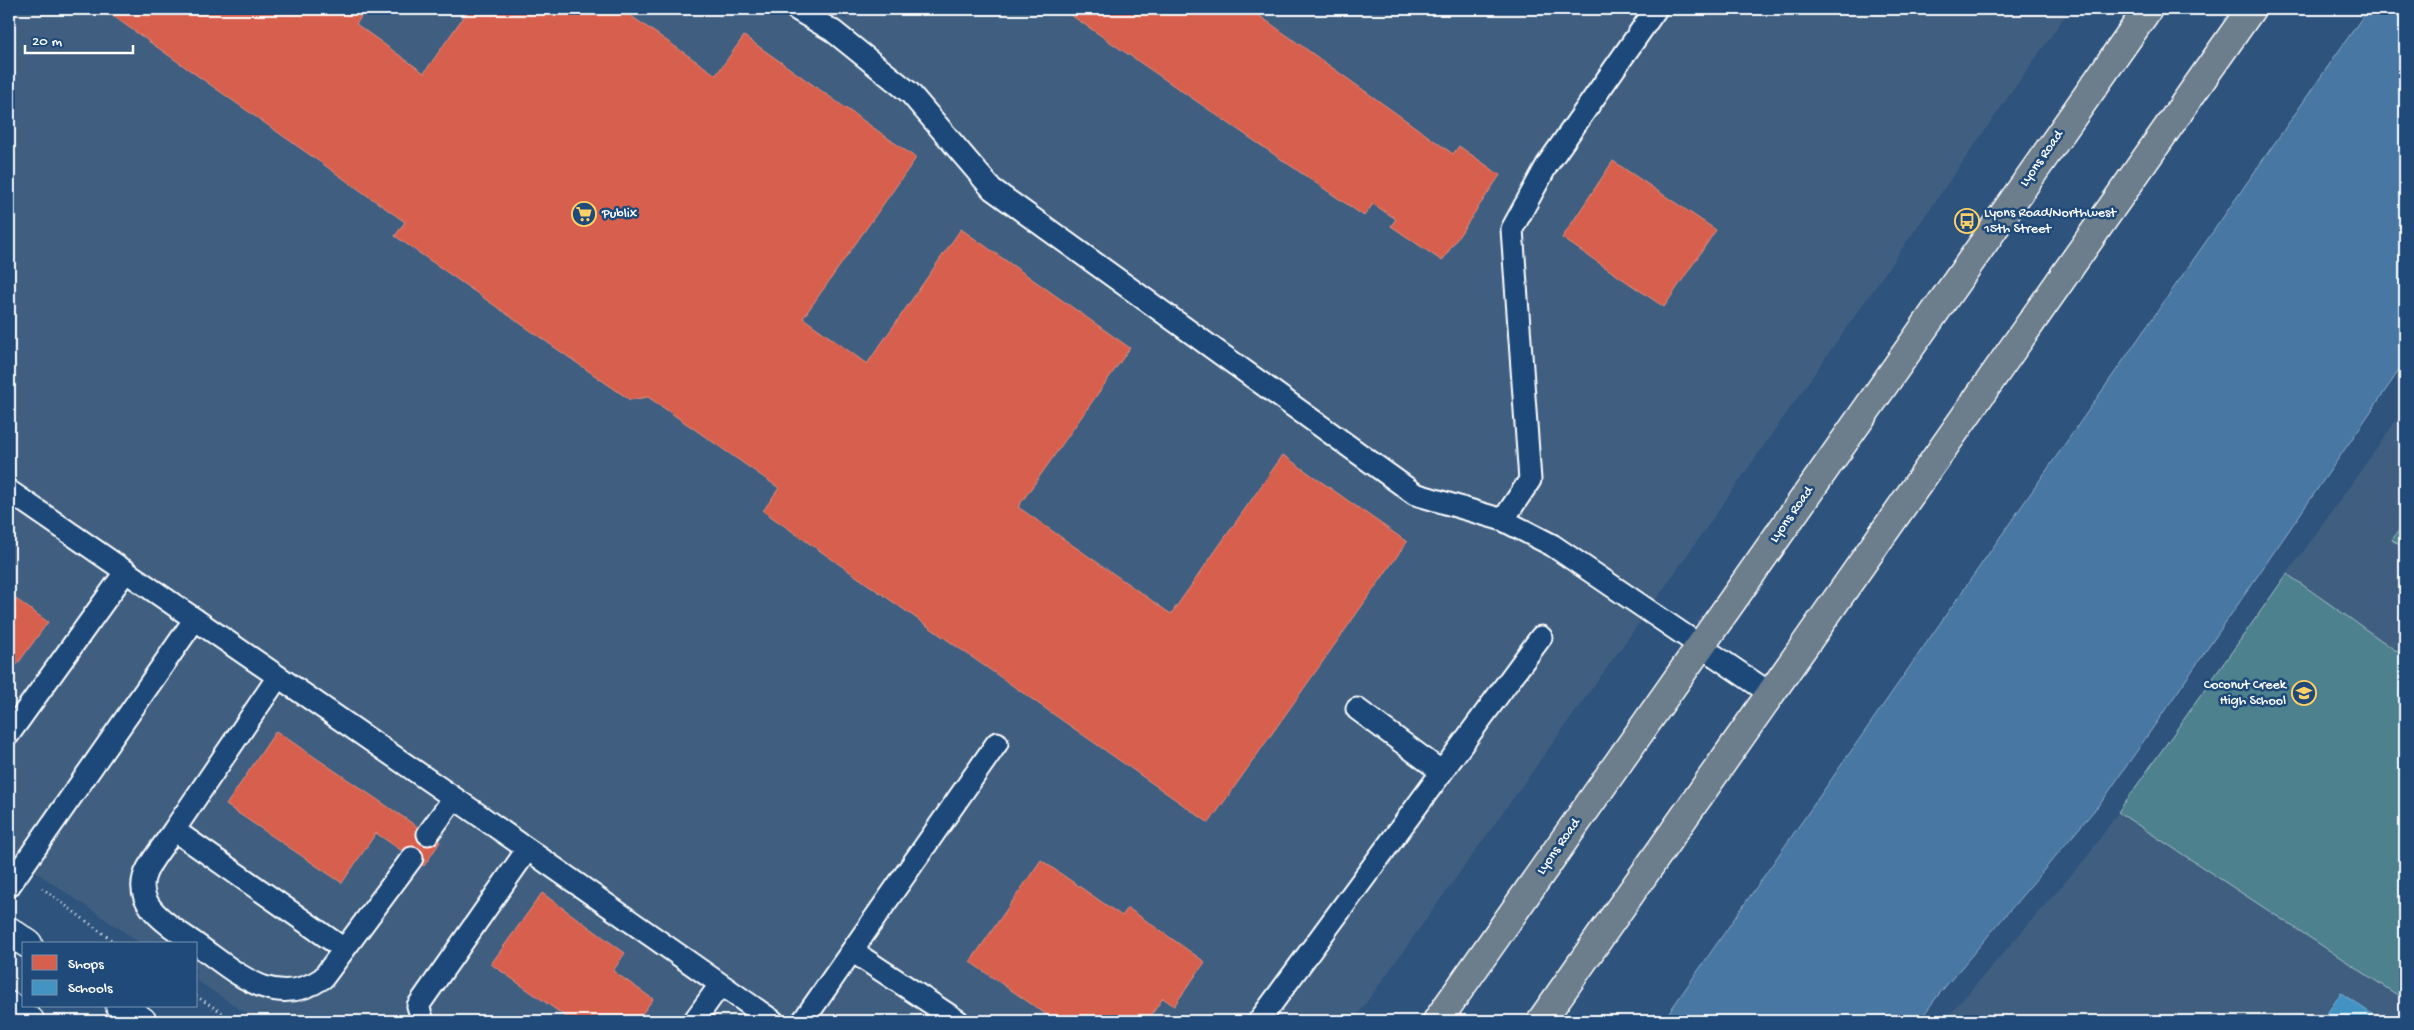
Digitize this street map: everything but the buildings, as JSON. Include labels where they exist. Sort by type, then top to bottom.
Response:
[{"type":"main road","name":"Lyons Road","points":[[1437,1021],[2148,9]]},
{"type":"main road","points":[[1541,1021],[2251,9]]},
{"type":"main road","points":[[9,931],[25,942]]},
{"type":"main road","points":[[9,1006],[30,1021]]},
{"type":"main road","points":[[123,1008],[142,1021]]},
{"type":"lane","points":[[796,9],[833,31],[910,93],[992,189],[1415,494],[1503,520],[1552,545],[1771,694]]},
{"type":"lane","points":[[1503,520],[1530,480],[1512,229],[1547,166],[1656,9]]},
{"type":"lane","points":[[9,490],[126,571],[158,596],[195,619],[454,798],[772,1021]]},
{"type":"lane","points":[[12,724],[126,571]]},
{"type":"lane","points":[[14,879],[195,619]]},
{"type":"lane","points":[[1259,1021],[1541,637]]},
{"type":"lane","points":[[193,942],[160,918],[146,903],[142,883],[147,869],[278,677]]},
{"type":"lane","points":[[1357,709],[1442,772]]},
{"type":"lane","points":[[803,1021],[997,742]]},
{"type":"lane","points":[[428,834],[454,798]]},
{"type":"lane","points":[[174,830],[344,949]]},
{"type":"lane","points":[[423,1021],[418,1006],[527,850]]},
{"type":"lane","points":[[198,945],[247,980],[267,989],[291,991],[308,988],[323,978],[412,858]]},
{"type":"lane","points":[[852,951],[958,1021]]},
{"type":"lane","points":[[694,1021],[720,984]]},
{"type":"path","points":[[14,879],[114,942]]},
{"type":"path","points":[[198,997],[235,1021]]},
{"type":"shaded area","points":[[9,9],[830,9],[845,19],[852,9],[2070,9],[1662,591],[1353,1021],[258,1021],[198,981],[198,942],[139,942],[9,854]]},
{"type":"shaded area","points":[[2368,9],[2405,9],[2405,362],[2103,800],[1939,994],[1919,1021],[1663,1021]]},
{"type":"shaded area","name":"Coconut Creek High School","points":[[2405,408],[2405,1021],[1944,1021],[2086,858]]},
{"type":"green space","points":[[2405,522],[2405,549],[2392,540]]},
{"type":"green space","points":[[2287,574],[2405,657],[2405,1000],[2118,812]]},
{"type":"place","name":"Publix","points":[[584,214]]},
{"type":"place","name":"Lyons Road/Northwest 15th Street","points":[[1967,221]]},
{"type":"place","name":"Coconut Creek High School","points":[[2304,693]]}]
